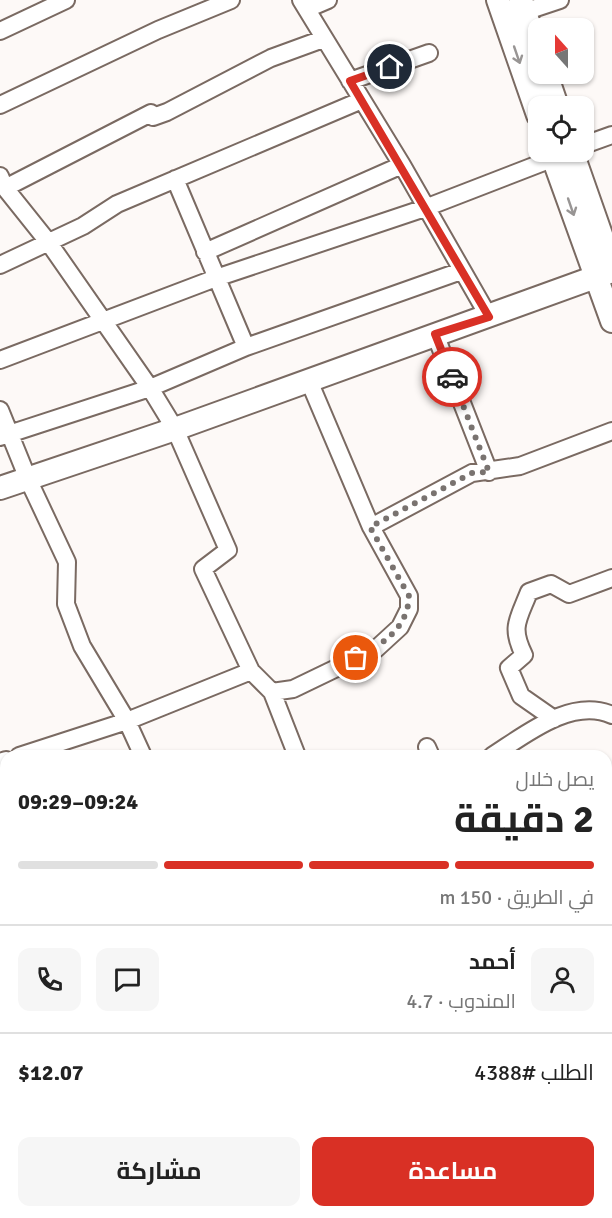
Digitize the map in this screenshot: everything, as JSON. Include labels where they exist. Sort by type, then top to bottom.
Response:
[{"type":"street","points":[[0,31],[66,0]]},
{"type":"street","points":[[0,105],[158,30],[231,0]]},
{"type":"street","points":[[328,0],[304,4],[323,39],[402,165],[489,317]]},
{"type":"street","points":[[512,8],[560,0]]},
{"type":"street","points":[[512,8],[528,35]]},
{"type":"street","points":[[512,8],[533,96]]},
{"type":"street","points":[[295,750],[272,692],[251,671],[203,569],[228,550],[175,429],[150,388],[49,243],[2,182],[151,113],[153,117],[167,112],[271,58],[323,39]]},
{"type":"street","points":[[350,81],[429,53]]},
{"type":"street","points":[[0,266],[49,243],[117,204],[362,100]]},
{"type":"street","points":[[594,141],[612,135]]},
{"type":"street","points":[[0,360],[216,278],[425,208],[541,162]]},
{"type":"street","points":[[564,162],[606,271],[612,321]]},
{"type":"street","points":[[205,252],[402,165]]},
{"type":"street","points":[[176,179],[246,347]]},
{"type":"street","points":[[5,435],[150,388],[246,347],[461,271]]},
{"type":"street","points":[[0,488],[175,429],[435,334],[489,317],[606,271]]},
{"type":"street","points":[[435,334],[489,472]]},
{"type":"street","points":[[272,692],[293,689],[376,649],[400,627],[409,609],[409,596],[370,527],[309,381]]},
{"type":"street","points":[[0,410],[5,435],[28,478],[67,562],[66,604],[82,646],[127,721],[140,750]]},
{"type":"street","points":[[370,527],[472,473],[520,466],[612,431]]},
{"type":"street","points":[[554,719],[521,696],[509,668],[524,656],[516,638],[517,623],[529,592],[551,584],[569,594],[612,578]]},
{"type":"street","points":[[38,750],[127,721],[251,671]]},
{"type":"street","points":[[502,750],[554,719],[576,710],[600,709],[612,715]]},
{"type":"way so far","points":[[356,658],[376,649],[400,627],[409,609],[409,596],[370,527],[472,473],[489,472],[452,377]]},
{"type":"route","points":[[390,67],[350,81],[402,165],[489,317],[435,334],[452,377]]}]
